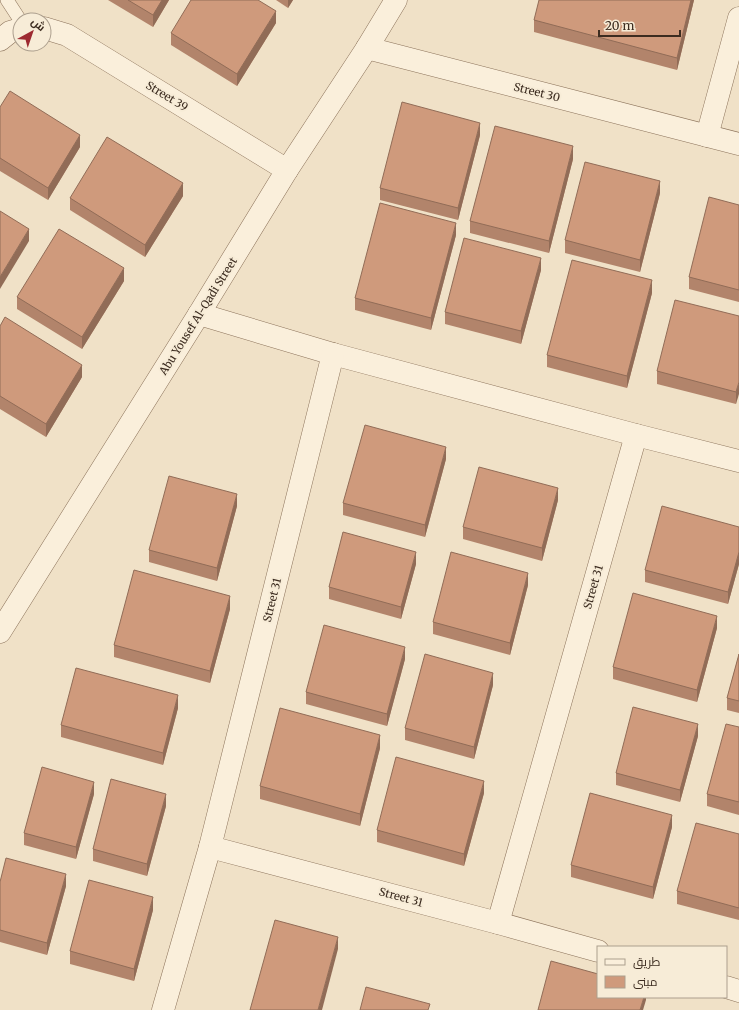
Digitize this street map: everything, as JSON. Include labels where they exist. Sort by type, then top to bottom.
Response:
[{"type":"street","name":"Abu Yousef Al-Qadi Street","points":[[0,632],[8,601],[199,314],[396,0]]},
{"type":"street","points":[[707,136],[739,18]]},
{"type":"street","name":"Street 39","points":[[52,30],[67,35],[288,170]]},
{"type":"street","points":[[0,40],[12,31]]},
{"type":"street","name":"Street 30","points":[[367,48],[739,144]]},
{"type":"street","points":[[199,314],[333,354],[739,462]]},
{"type":"street","name":"Street 31","points":[[164,1010],[210,847],[333,354]]},
{"type":"street","name":"Street 31","points":[[498,923],[636,435]]},
{"type":"street","name":"Street 31","points":[[210,847],[597,951]]},
{"type":"street","points":[[727,987],[739,991]]},
{"type":"lane","points":[[7,0],[15,12]]},
{"type":"building","points":[[128,0],[162,0],[153,15]]},
{"type":"building","points":[[191,0],[258,0],[276,11],[237,74],[171,33]]},
{"type":"building","points":[[539,0],[691,0],[677,58],[534,20]]},
{"type":"building","points":[[10,91],[80,135],[48,188],[0,158],[0,107]]},
{"type":"building","points":[[402,102],[480,123],[458,208],[380,188]]},
{"type":"building","points":[[495,126],[573,146],[549,241],[470,221]]},
{"type":"building","points":[[107,137],[183,183],[145,245],[70,198]]},
{"type":"building","points":[[585,162],[660,181],[640,260],[565,240]]},
{"type":"building","points":[[709,197],[739,205],[739,290],[689,277]]},
{"type":"building","points":[[380,203],[456,223],[431,318],[355,298]]},
{"type":"building","points":[[0,211],[29,229],[0,277]]},
{"type":"building","points":[[59,229],[124,268],[82,337],[17,297]]},
{"type":"building","points":[[464,238],[541,258],[521,331],[445,312]]},
{"type":"building","points":[[572,260],[652,280],[627,376],[547,355]]},
{"type":"building","points":[[675,300],[739,316],[739,382],[736,392],[657,371]]},
{"type":"building","points":[[5,317],[82,365],[46,424],[0,396],[0,326]]},
{"type":"building","points":[[365,425],[446,447],[425,525],[343,503]]},
{"type":"building","points":[[479,467],[558,488],[542,548],[463,527]]},
{"type":"building","points":[[169,476],[237,494],[217,568],[149,550]]},
{"type":"building","points":[[662,506],[739,527],[739,552],[728,592],[645,570]]},
{"type":"building","points":[[343,532],[416,552],[401,607],[329,587]]},
{"type":"building","points":[[451,552],[528,573],[510,643],[433,622]]},
{"type":"building","points":[[134,570],[230,596],[210,671],[114,645]]},
{"type":"building","points":[[633,593],[717,616],[697,690],[613,667]]},
{"type":"building","points":[[324,625],[405,647],[387,714],[306,692]]},
{"type":"building","points":[[425,654],[493,673],[474,747],[405,728]]},
{"type":"building","points":[[739,654],[739,701],[727,698]]},
{"type":"building","points":[[76,668],[178,695],[163,753],[61,725]]},
{"type":"building","points":[[633,707],[698,724],[680,790],[616,773]]},
{"type":"building","points":[[280,708],[380,735],[360,814],[260,786]]},
{"type":"building","points":[[726,724],[739,727],[739,802],[707,794]]},
{"type":"building","points":[[396,757],[484,781],[464,854],[377,830]]},
{"type":"building","points":[[42,767],[94,782],[76,847],[24,833]]},
{"type":"building","points":[[111,779],[166,794],[147,864],[93,849]]},
{"type":"building","points":[[590,793],[672,815],[653,887],[571,865]]},
{"type":"building","points":[[696,823],[739,834],[739,908],[677,891]]},
{"type":"building","points":[[6,858],[66,874],[47,943],[0,930],[0,882]]},
{"type":"building","points":[[89,880],[153,897],[134,969],[70,951]]},
{"type":"building","points":[[275,920],[338,937],[318,1010],[250,1010]]},
{"type":"building","points":[[551,961],[597,974],[597,998],[644,998],[640,1010],[538,1010]]},
{"type":"building","points":[[366,987],[430,1004],[428,1010],[360,1010]]}]
